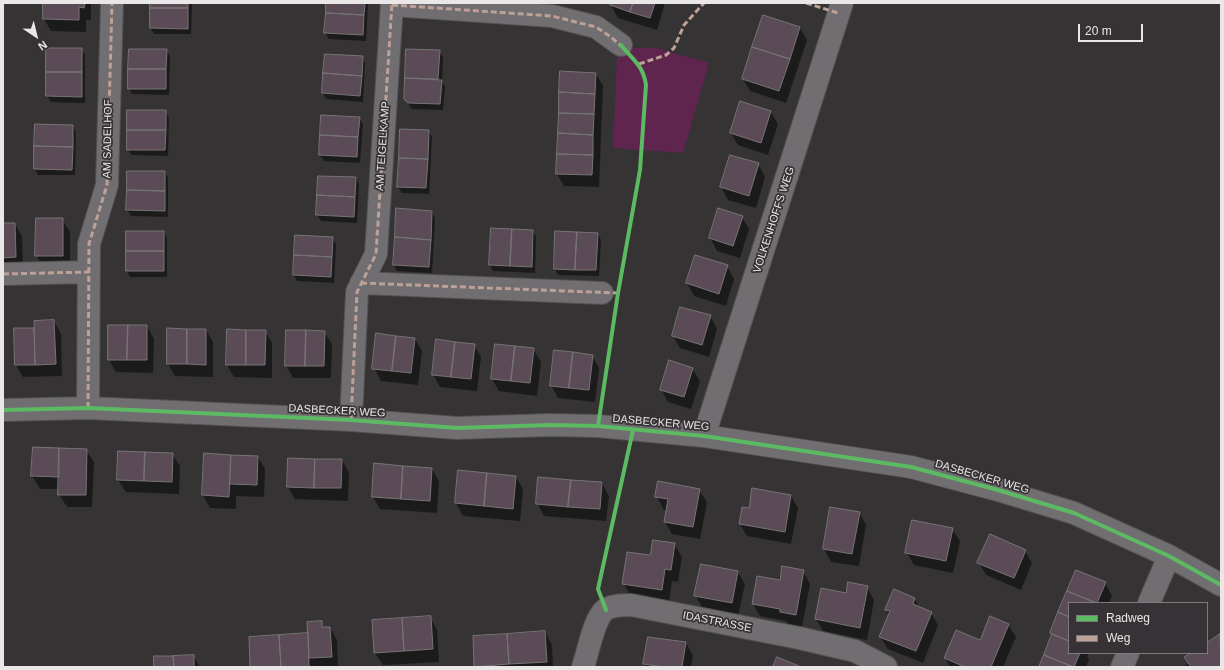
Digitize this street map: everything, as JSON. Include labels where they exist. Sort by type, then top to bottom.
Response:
[{"type":"street","name":"AM SADELHOF","points":[[88,408],[89,244],[107,185],[112,3]]},
{"type":"street","name":"VOLKENHOFFS WEG","points":[[704,436],[842,3]]},
{"type":"street","name":"AM TEIGELKAMP","points":[[351,420],[357,292],[376,254],[392,4],[552,16],[596,27],[621,45]]},
{"type":"street","points":[[3,274],[89,272]]},
{"type":"street","points":[[362,283],[602,293]]},
{"type":"street","name":"DASBECKER WEG","points":[[3,410],[88,408],[351,420],[458,428],[550,425],[598,426],[704,436],[911,467],[998,490],[1074,513],[1169,556],[1221,585]]},
{"type":"street","points":[[1149,602],[1169,556]]},
{"type":"street","name":"IDASTRASSE","points":[[583,667],[595,628],[606,610],[616,606],[631,605],[799,638],[855,651],[886,667]]},
{"type":"street","points":[[1122,667],[1128,654]]},
{"type":"shaded area","points":[[627,48],[656,48],[709,63],[683,153],[613,148],[617,56]]},
{"type":"building","points":[[43,3],[85,3],[84,8],[79,7],[79,20],[43,19]]},
{"type":"building","points":[[150,3],[188,3],[188,8],[150,8]]},
{"type":"building","points":[[326,3],[365,3],[364,15],[326,13]]},
{"type":"building","points":[[610,3],[633,3],[630,12],[610,5]]},
{"type":"building","points":[[633,3],[655,3],[650,18],[630,12]]},
{"type":"building","points":[[150,8],[188,8],[188,29],[150,28]]},
{"type":"building","points":[[326,13],[364,15],[363,35],[324,33]]},
{"type":"building","points":[[763,15],[800,27],[790,59],[752,47]]},
{"type":"building","points":[[752,47],[790,59],[779,91],[742,79]]},
{"type":"building","points":[[46,48],[82,48],[82,72],[46,72]]},
{"type":"building","points":[[129,49],[167,49],[166,69],[128,69]]},
{"type":"building","points":[[406,49],[440,50],[438,79],[405,78]]},
{"type":"building","points":[[325,54],[363,56],[362,76],[323,73]]},
{"type":"building","points":[[128,69],[166,69],[166,89],[128,89]]},
{"type":"building","points":[[560,71],[596,73],[595,94],[559,92]]},
{"type":"building","points":[[46,72],[82,72],[82,97],[46,96]]},
{"type":"building","points":[[323,73],[362,76],[360,96],[322,93]]},
{"type":"building","points":[[405,78],[442,80],[440,104],[408,103],[404,99]]},
{"type":"building","points":[[559,92],[595,94],[594,114],[559,113]]},
{"type":"building","points":[[740,101],[771,111],[761,143],[730,133]]},
{"type":"building","points":[[127,110],[166,110],[166,130],[127,130]]},
{"type":"building","points":[[559,113],[594,114],[593,135],[558,133]]},
{"type":"building","points":[[321,115],[360,117],[358,137],[320,135]]},
{"type":"building","points":[[35,124],[73,125],[73,147],[34,146]]},
{"type":"building","points":[[400,129],[429,130],[428,159],[399,158]]},
{"type":"building","points":[[127,130],[166,130],[165,150],[127,150]]},
{"type":"building","points":[[558,133],[593,135],[593,155],[557,154]]},
{"type":"building","points":[[320,135],[358,137],[357,157],[319,155]]},
{"type":"building","points":[[34,146],[73,147],[72,170],[34,169]]},
{"type":"building","points":[[557,154],[593,155],[592,175],[556,174]]},
{"type":"building","points":[[730,155],[759,163],[749,196],[720,187]]},
{"type":"building","points":[[399,158],[428,159],[426,188],[397,187]]},
{"type":"building","points":[[127,171],[165,171],[165,191],[127,190]]},
{"type":"building","points":[[318,176],[356,177],[355,197],[317,195]]},
{"type":"building","points":[[127,190],[165,191],[165,211],[126,210]]},
{"type":"building","points":[[317,195],[355,197],[354,217],[316,215]]},
{"type":"building","points":[[396,208],[432,211],[431,240],[395,237]]},
{"type":"building","points":[[718,208],[743,216],[733,246],[709,238]]},
{"type":"building","points":[[36,218],[63,218],[63,256],[35,256]]},
{"type":"building","points":[[3,223],[15,223],[16,257],[3,258]]},
{"type":"building","points":[[491,228],[512,229],[510,266],[489,265]]},
{"type":"building","points":[[512,229],[533,230],[532,267],[510,266]]},
{"type":"building","points":[[126,231],[164,231],[164,251],[126,251]]},
{"type":"building","points":[[555,231],[577,232],[575,270],[554,269]]},
{"type":"building","points":[[577,232],[598,233],[596,270],[575,270]]},
{"type":"building","points":[[295,235],[333,237],[332,257],[294,255]]},
{"type":"building","points":[[395,237],[431,240],[429,267],[393,265]]},
{"type":"building","points":[[126,251],[164,251],[164,271],[126,271]]},
{"type":"building","points":[[294,255],[332,257],[331,277],[293,275]]},
{"type":"building","points":[[695,255],[728,265],[719,294],[686,283]]},
{"type":"building","points":[[680,307],[711,315],[702,345],[672,336]]},
{"type":"building","points":[[54,320],[56,364],[35,365],[34,321]]},
{"type":"building","points":[[108,325],[128,325],[127,360],[108,360]]},
{"type":"building","points":[[128,325],[147,325],[147,360],[127,360]]},
{"type":"building","points":[[14,328],[34,328],[35,365],[15,365]]},
{"type":"building","points":[[167,328],[187,329],[187,364],[167,364]]},
{"type":"building","points":[[187,329],[206,329],[206,365],[187,364]]},
{"type":"building","points":[[227,329],[246,330],[246,365],[226,365]]},
{"type":"building","points":[[246,330],[266,330],[265,365],[246,365]]},
{"type":"building","points":[[286,330],[306,330],[305,366],[285,366]]},
{"type":"building","points":[[306,330],[325,331],[324,366],[305,366]]},
{"type":"building","points":[[376,333],[396,336],[392,371],[372,369]]},
{"type":"building","points":[[396,336],[415,338],[411,373],[392,371]]},
{"type":"building","points":[[436,339],[455,342],[451,377],[432,375]]},
{"type":"building","points":[[455,342],[475,344],[471,379],[451,377]]},
{"type":"building","points":[[495,344],[515,346],[511,381],[491,379]]},
{"type":"building","points":[[515,346],[534,348],[530,383],[511,381]]},
{"type":"building","points":[[554,350],[573,352],[569,388],[550,386]]},
{"type":"building","points":[[573,352],[593,355],[589,390],[569,388]]},
{"type":"building","points":[[669,360],[693,368],[684,397],[660,390]]},
{"type":"building","points":[[33,447],[59,448],[59,477],[31,476]]},
{"type":"building","points":[[59,448],[87,449],[86,495],[58,495]]},
{"type":"building","points":[[118,451],[145,452],[144,481],[117,480]]},
{"type":"building","points":[[145,452],[173,453],[172,482],[144,481]]},
{"type":"building","points":[[204,453],[231,455],[229,497],[202,495]]},
{"type":"building","points":[[231,455],[258,456],[257,485],[230,484]]},
{"type":"building","points":[[288,458],[315,459],[314,488],[287,487]]},
{"type":"building","points":[[315,459],[342,459],[341,488],[314,488]]},
{"type":"building","points":[[374,463],[403,466],[401,499],[372,497]]},
{"type":"building","points":[[403,466],[432,468],[430,501],[401,499]]},
{"type":"building","points":[[458,470],[487,473],[484,506],[455,503]]},
{"type":"building","points":[[487,473],[516,476],[513,509],[484,506]]},
{"type":"building","points":[[538,477],[571,480],[568,507],[536,504]]},
{"type":"building","points":[[571,480],[602,482],[600,509],[568,507]]},
{"type":"building","points":[[658,481],[700,489],[693,527],[664,522],[668,499],[655,497]]},
{"type":"building","points":[[752,488],[791,495],[785,532],[739,524],[742,507],[749,508]]},
{"type":"building","points":[[830,507],[860,512],[852,554],[823,549]]},
{"type":"building","points":[[912,520],[953,528],[946,561],[905,553]]},
{"type":"building","points":[[990,534],[1026,550],[1014,578],[977,563]]},
{"type":"building","points":[[653,540],[675,543],[671,570],[665,569],[662,590],[622,584],[627,552],[650,555]]},
{"type":"building","points":[[701,564],[738,571],[732,603],[694,596]]},
{"type":"building","points":[[782,566],[804,570],[796,615],[780,612],[780,609],[752,604],[757,576],[780,580]]},
{"type":"building","points":[[1076,570],[1106,582],[1097,602],[1067,591]]},
{"type":"building","points":[[848,582],[868,586],[860,628],[815,619],[821,588],[846,593]]},
{"type":"building","points":[[894,589],[915,598],[913,604],[932,612],[916,651],[879,637],[890,611],[885,610]]},
{"type":"building","points":[[1067,591],[1094,602],[1068,602],[1068,617],[1058,612]]},
{"type":"building","points":[[1058,612],[1068,617],[1068,641],[1050,633]]},
{"type":"building","points":[[431,616],[433,649],[404,651],[402,618]]},
{"type":"building","points":[[990,616],[1009,624],[991,667],[965,667],[944,658],[956,630],[980,640]]},
{"type":"building","points":[[402,618],[404,651],[374,653],[372,620]]},
{"type":"building","points":[[322,621],[322,627],[330,627],[332,657],[309,658],[307,622]]},
{"type":"building","points":[[545,631],[547,662],[509,664],[507,634]]},
{"type":"building","points":[[308,633],[309,667],[281,667],[279,635]]},
{"type":"building","points":[[507,634],[509,664],[474,667],[473,636]]},
{"type":"building","points":[[1052,634],[1068,641],[1068,654],[1080,654],[1074,667],[1044,655]]},
{"type":"building","points":[[1220,634],[1221,667],[1191,667],[1184,657],[1189,654],[1208,654],[1208,642]]},
{"type":"building","points":[[279,635],[281,667],[250,667],[249,637]]},
{"type":"building","points":[[648,637],[686,642],[682,667],[664,667],[643,664]]},
{"type":"building","points":[[194,655],[194,667],[174,667],[173,656]]},
{"type":"building","points":[[1044,655],[1073,667],[1039,667]]},
{"type":"building","points":[[154,656],[173,656],[174,667],[154,667]]},
{"type":"building","points":[[777,657],[799,666],[799,667],[773,667]]},
{"type":"marked path","points":[[88,408],[89,244],[107,185],[112,3]]},
{"type":"marked path","points":[[351,420],[357,292],[376,254],[392,3]]},
{"type":"marked path","points":[[639,64],[666,55],[674,48],[684,25],[704,3]]},
{"type":"marked path","points":[[806,3],[838,13]]},
{"type":"marked path","points":[[392,5],[552,16],[596,27],[611,37],[623,48]]},
{"type":"marked path","points":[[3,274],[89,272]]},
{"type":"marked path","points":[[361,283],[618,293]]},
{"type":"cycle path","points":[[598,426],[618,293],[640,170],[646,85],[643,72],[621,45]]},
{"type":"cycle path","points":[[3,410],[88,408],[351,420],[457,428],[550,425],[598,426],[704,436],[911,467],[998,490],[1074,513],[1169,556],[1221,585]]},
{"type":"cycle path","points":[[606,610],[598,589],[633,430]]}]
